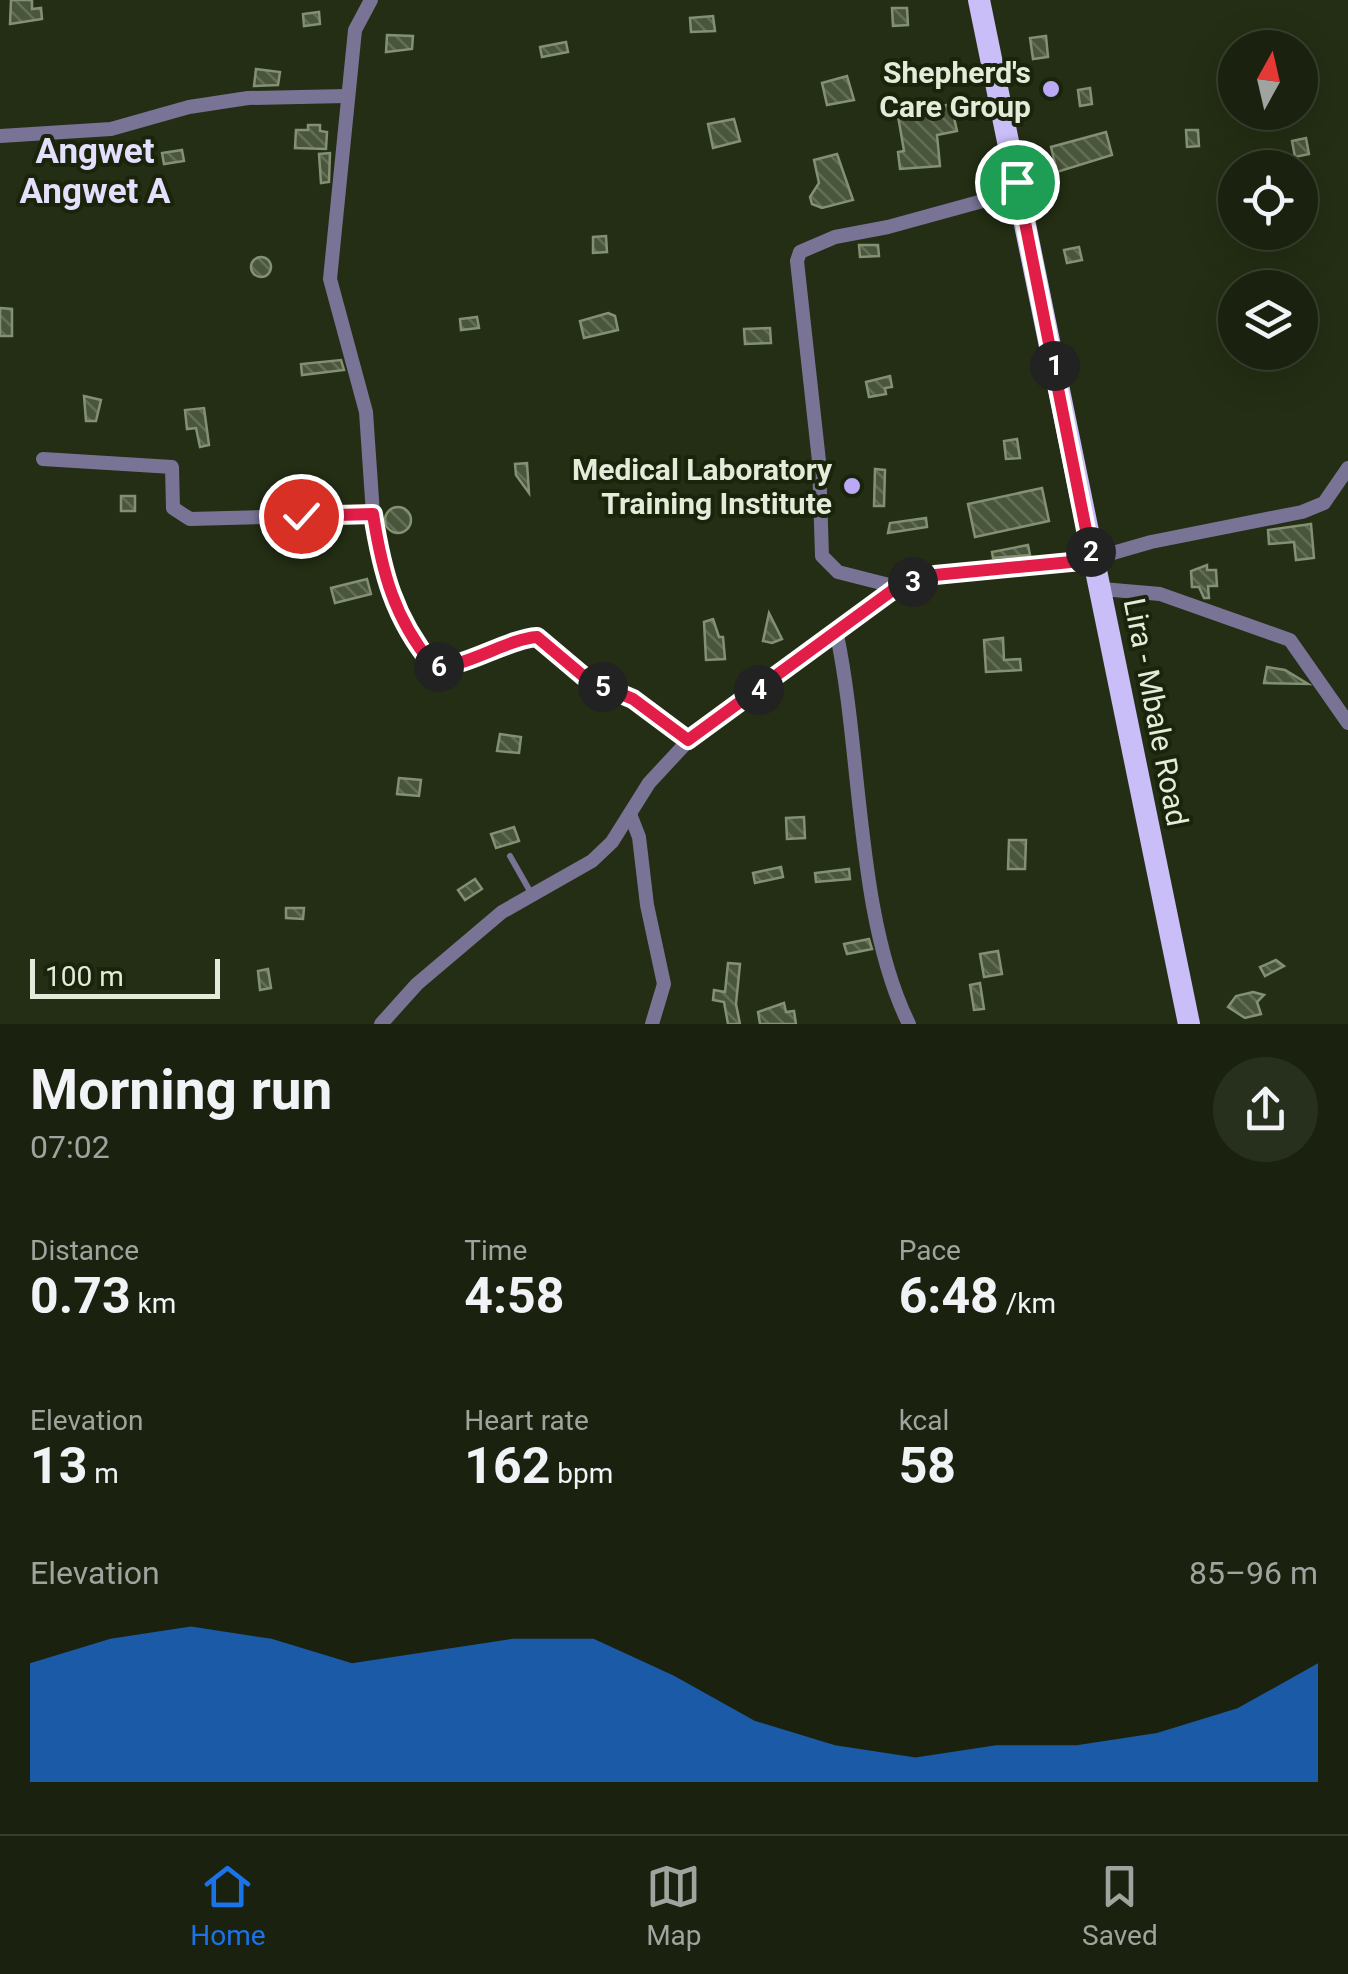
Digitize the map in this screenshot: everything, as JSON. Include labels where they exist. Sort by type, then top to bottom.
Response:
[{"type":"main road","name":"Lira - Mbale Road","points":[[979,0],[1092,560],[1102,589],[1124,722],[1189,1024]]},
{"type":"street","points":[[371,0],[355,30],[330,278],[366,412],[373,514],[382,575],[393,606],[432,664],[452,668],[505,642],[537,637],[588,680],[633,699],[688,740]]},
{"type":"street","points":[[0,136],[110,129],[188,107],[248,98],[348,96]]},
{"type":"street","points":[[897,587],[838,572],[822,556],[822,494],[796,261],[800,252],[834,237],[888,228],[1018,191]]},
{"type":"street","points":[[43,459],[172,467],[174,508],[190,519],[373,514]]},
{"type":"street","points":[[381,1024],[451,954],[502,912],[592,861],[650,783],[688,740],[837,635],[897,587],[935,575],[1092,560],[1315,508],[1324,503],[1348,468]]},
{"type":"street","points":[[1102,589],[1160,594],[1290,640],[1348,723]]},
{"type":"street","points":[[837,635],[854,724],[866,857],[889,966],[909,1024]]},
{"type":"street","points":[[630,814],[639,837],[647,904],[664,984],[652,1024]]},
{"type":"lane","points":[[510,856],[531,894]]},
{"type":"building","points":[[11,0],[32,0],[32,9],[41,8],[42,19],[10,24]]},
{"type":"building","points":[[892,8],[907,8],[908,25],[893,26]]},
{"type":"building","points":[[319,12],[320,24],[304,26],[303,14]]},
{"type":"building","points":[[713,16],[715,31],[691,32],[690,18]]},
{"type":"building","points":[[387,35],[413,36],[412,49],[386,52]]},
{"type":"building","points":[[1046,36],[1048,57],[1033,59],[1030,38]]},
{"type":"building","points":[[566,42],[568,52],[542,57],[540,47]]},
{"type":"building","points":[[256,69],[280,72],[278,85],[254,86]]},
{"type":"building","points":[[847,76],[854,100],[827,105],[822,83]]},
{"type":"building","points":[[1090,88],[1092,104],[1080,106],[1078,90]]},
{"type":"building","points":[[951,104],[957,131],[937,135],[940,166],[900,169],[898,152],[904,151],[898,116]]},
{"type":"building","points":[[734,119],[740,141],[713,148],[708,124]]},
{"type":"building","points":[[308,125],[320,125],[320,131],[327,132],[326,149],[295,148],[296,130],[308,130]]},
{"type":"building","points":[[1186,130],[1198,130],[1199,146],[1187,147]]},
{"type":"building","points":[[1106,132],[1112,155],[1057,172],[1051,147]]},
{"type":"building","points":[[1306,138],[1308,150],[1294,150],[1292,141]]},
{"type":"building","points":[[182,150],[184,161],[164,164],[162,153]]},
{"type":"building","points":[[330,153],[329,182],[321,183],[319,154]]},
{"type":"building","points":[[837,154],[853,200],[822,208],[812,204],[810,197],[819,183],[814,160]]},
{"type":"building","points":[[606,236],[607,252],[593,253],[593,237]]},
{"type":"building","points":[[859,245],[878,245],[879,256],[860,257]]},
{"type":"building","points":[[1079,247],[1082,260],[1067,263],[1064,250]]},
{"type":"building","points":[[261,257],[271,267],[261,277],[251,267]]},
{"type":"building","points":[[0,308],[12,309],[12,336],[0,336]]},
{"type":"building","points":[[608,313],[615,316],[618,330],[584,338],[580,321]]},
{"type":"building","points":[[477,317],[479,328],[461,330],[460,319]]},
{"type":"building","points":[[770,328],[771,343],[745,344],[744,329]]},
{"type":"building","points":[[341,360],[344,370],[302,375],[301,364]]},
{"type":"building","points":[[890,376],[892,387],[885,388],[886,394],[869,397],[866,382]]},
{"type":"building","points":[[84,396],[101,400],[96,421],[86,421]]},
{"type":"building","points":[[204,408],[209,445],[200,447],[196,428],[187,429],[185,410]]},
{"type":"building","points":[[1017,439],[1020,458],[1006,459],[1004,441]]},
{"type":"building","points":[[527,463],[529,493],[516,475],[515,464]]},
{"type":"building","points":[[875,469],[885,470],[884,506],[874,506]]},
{"type":"building","points":[[1042,488],[1049,521],[975,537],[968,504]]},
{"type":"building","points":[[121,496],[135,496],[135,511],[121,511]]},
{"type":"building","points":[[398,507],[407,511],[411,520],[407,529],[398,533],[389,529],[385,520],[389,511]]},
{"type":"building","points":[[926,518],[927,527],[888,533],[890,523]]},
{"type":"building","points":[[1311,524],[1314,558],[1296,560],[1294,542],[1269,544],[1268,530]]},
{"type":"building","points":[[1028,545],[1030,555],[993,558],[992,552]]},
{"type":"building","points":[[1207,565],[1207,570],[1216,570],[1217,586],[1208,586],[1209,598],[1204,598],[1199,587],[1192,587],[1191,571]]},
{"type":"building","points":[[367,579],[371,594],[335,603],[331,588]]},
{"type":"building","points":[[769,613],[782,639],[772,643],[763,641]]},
{"type":"building","points":[[713,619],[719,637],[723,637],[725,659],[706,660],[704,622]]},
{"type":"building","points":[[1003,638],[1004,660],[1020,659],[1021,670],[986,672],[984,640]]},
{"type":"building","points":[[1267,667],[1285,670],[1308,684],[1264,683]]},
{"type":"building","points":[[500,734],[521,737],[519,753],[497,751]]},
{"type":"building","points":[[399,778],[421,780],[419,796],[397,794]]},
{"type":"building","points":[[804,817],[805,838],[787,839],[786,818]]},
{"type":"building","points":[[514,827],[519,841],[496,848],[491,834]]},
{"type":"building","points":[[1009,840],[1026,840],[1025,869],[1008,869]]},
{"type":"building","points":[[781,867],[783,877],[755,883],[753,873]]},
{"type":"building","points":[[849,869],[850,879],[816,882],[815,873]]},
{"type":"building","points":[[475,879],[482,889],[465,900],[458,890]]},
{"type":"building","points":[[286,908],[304,908],[303,919],[286,918]]},
{"type":"building","points":[[869,939],[872,949],[847,954],[844,944]]},
{"type":"building","points":[[998,951],[1002,974],[984,977],[980,954]]},
{"type":"building","points":[[1276,960],[1284,966],[1265,976],[1260,967]]},
{"type":"building","points":[[728,963],[740,964],[736,1004],[740,1024],[728,1024],[724,1002],[713,1000],[714,990],[725,992]]},
{"type":"building","points":[[268,969],[271,988],[260,990],[258,971]]},
{"type":"building","points":[[980,983],[984,1009],[974,1010],[970,985]]},
{"type":"building","points":[[1253,992],[1264,995],[1257,1002],[1261,1014],[1245,1018],[1228,1007],[1236,996]]},
{"type":"building","points":[[784,1003],[786,1012],[794,1011],[796,1024],[760,1024],[758,1012]]},
{"type":"place","name":"Shepherd's Care Group","points":[[1051,89]]},
{"type":"place","name":"Medical Laboratory Training Institute","points":[[852,486]]},
{"type":"district","name":"Angwet Angwet A","points":[[95,171]]},
{"type":"route","points":[[301,516],[373,514],[382,575],[393,606],[432,664],[452,668],[505,642],[537,637],[588,680],[633,699],[688,740],[815,652],[897,587],[935,575],[1092,560],[1017,182]]}]
